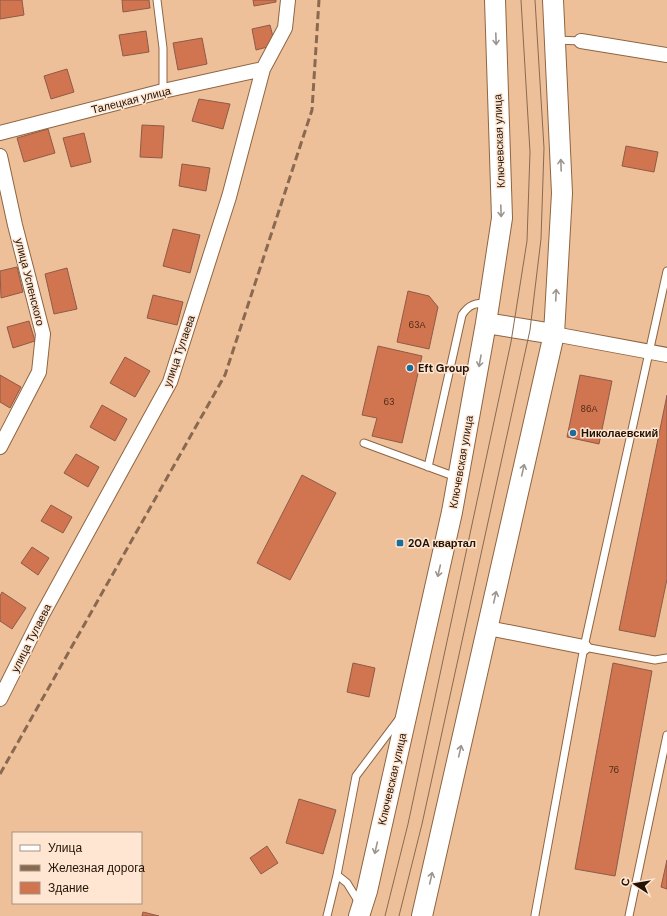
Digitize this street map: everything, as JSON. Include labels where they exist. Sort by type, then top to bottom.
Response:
[{"type":"main road","name":"Ключевская улица","points":[[360,911],[366,891],[452,512],[486,323],[502,218],[495,0]]},
{"type":"main road","points":[[422,916],[554,334],[562,193],[553,0]]},
{"type":"main road","points":[[486,323],[554,334]]},
{"type":"street","name":"улица Тулаева","points":[[0,699],[42,615],[170,382],[229,197],[263,69],[285,28],[288,0]]},
{"type":"street","points":[[581,41],[667,55]]},
{"type":"street","name":"Талецкая улица","points":[[0,133],[163,92],[263,69]]},
{"type":"street","name":"улица Успенского","points":[[0,156],[15,225],[43,334],[39,372],[0,447]]},
{"type":"street","points":[[554,334],[667,355]]},
{"type":"street","points":[[488,628],[584,647]]},
{"type":"lane","points":[[157,0],[163,48],[163,92]]},
{"type":"lane","points":[[556,40],[581,41]]},
{"type":"lane","points":[[535,916],[584,647],[667,271]]},
{"type":"lane","points":[[428,467],[462,315],[466,309],[475,304],[489,303]]},
{"type":"lane","points":[[364,443],[458,478]]},
{"type":"lane","points":[[584,647],[655,660],[667,658]]},
{"type":"lane","points":[[327,916],[337,875],[356,776],[408,708]]},
{"type":"lane","points":[[629,916],[667,735]]},
{"type":"lane","points":[[337,875],[347,883],[360,911]]},
{"type":"building","points":[[0,0],[22,0],[24,15],[0,19]]},
{"type":"building","points":[[122,0],[149,0],[150,8],[123,12]]},
{"type":"building","points":[[253,0],[276,0],[276,2],[254,6]]},
{"type":"building","points":[[270,25],[275,45],[256,50],[252,29]]},
{"type":"building","points":[[146,31],[149,52],[123,56],[119,35]]},
{"type":"building","points":[[202,38],[207,64],[178,70],[173,43]]},
{"type":"building","points":[[67,69],[74,92],[51,99],[44,76]]},
{"type":"building","points":[[199,99],[230,104],[223,129],[192,121]]},
{"type":"building","points":[[142,125],[164,126],[162,158],[140,157]]},
{"type":"building","points":[[48,129],[55,153],[24,162],[17,138]]},
{"type":"building","points":[[84,133],[91,162],[71,167],[63,138]]},
{"type":"building","points":[[626,146],[658,152],[654,172],[622,166]]},
{"type":"building","points":[[182,164],[210,168],[206,191],[179,186]]},
{"type":"building","points":[[173,229],[200,235],[190,273],[163,266]]},
{"type":"building","points":[[17,267],[23,292],[1,298],[0,271]]},
{"type":"building","points":[[67,268],[77,309],[54,314],[45,274]]},
{"type":"building","points":[[408,291],[429,296],[438,307],[429,349],[397,342]]},
{"type":"building","points":[[153,295],[183,302],[177,325],[147,318]]},
{"type":"building","points":[[29,321],[35,341],[13,348],[7,327]]},
{"type":"building","points":[[378,346],[422,356],[402,443],[372,436],[377,418],[362,415]]},
{"type":"building","points":[[125,357],[150,371],[135,397],[110,383]]},
{"type":"building","points":[[0,375],[21,387],[10,408],[0,402]]},
{"type":"building","points":[[580,375],[612,381],[599,444],[567,437]]},
{"type":"building","points":[[667,395],[667,579],[655,637],[619,630]]},
{"type":"building","points":[[102,405],[127,419],[115,441],[90,427]]},
{"type":"building","points":[[76,454],[99,467],[88,487],[64,473]]},
{"type":"building","points":[[302,475],[336,493],[290,580],[257,563]]},
{"type":"building","points":[[51,505],[72,517],[63,533],[41,521]]},
{"type":"building","points":[[32,547],[49,558],[38,575],[21,563]]},
{"type":"building","points":[[2,592],[26,608],[12,629],[0,621],[0,596]]},
{"type":"building","points":[[353,663],[375,668],[369,697],[347,692]]},
{"type":"building","points":[[613,663],[652,671],[615,876],[575,869]]},
{"type":"building","points":[[299,799],[336,810],[323,854],[286,843]]},
{"type":"building","points":[[267,846],[278,863],[261,874],[250,858]]},
{"type":"building","points":[[667,860],[667,889],[661,887]]},
{"type":"building","points":[[143,912],[159,916],[142,916]]},
{"type":"tram line","points":[[385,916],[408,824],[511,342],[527,241],[530,152],[521,0]]},
{"type":"tram line","points":[[399,916],[422,824],[530,330],[541,239],[544,148],[535,0]]},
{"type":"railway","points":[[0,774],[225,375],[312,110],[319,0]]},
{"type":"place","name":"Eft Group","points":[[410,368]]},
{"type":"place","name":"Николаевский","points":[[573,433]]},
{"type":"place","name":"20А квартал","points":[[400,543]]}]
